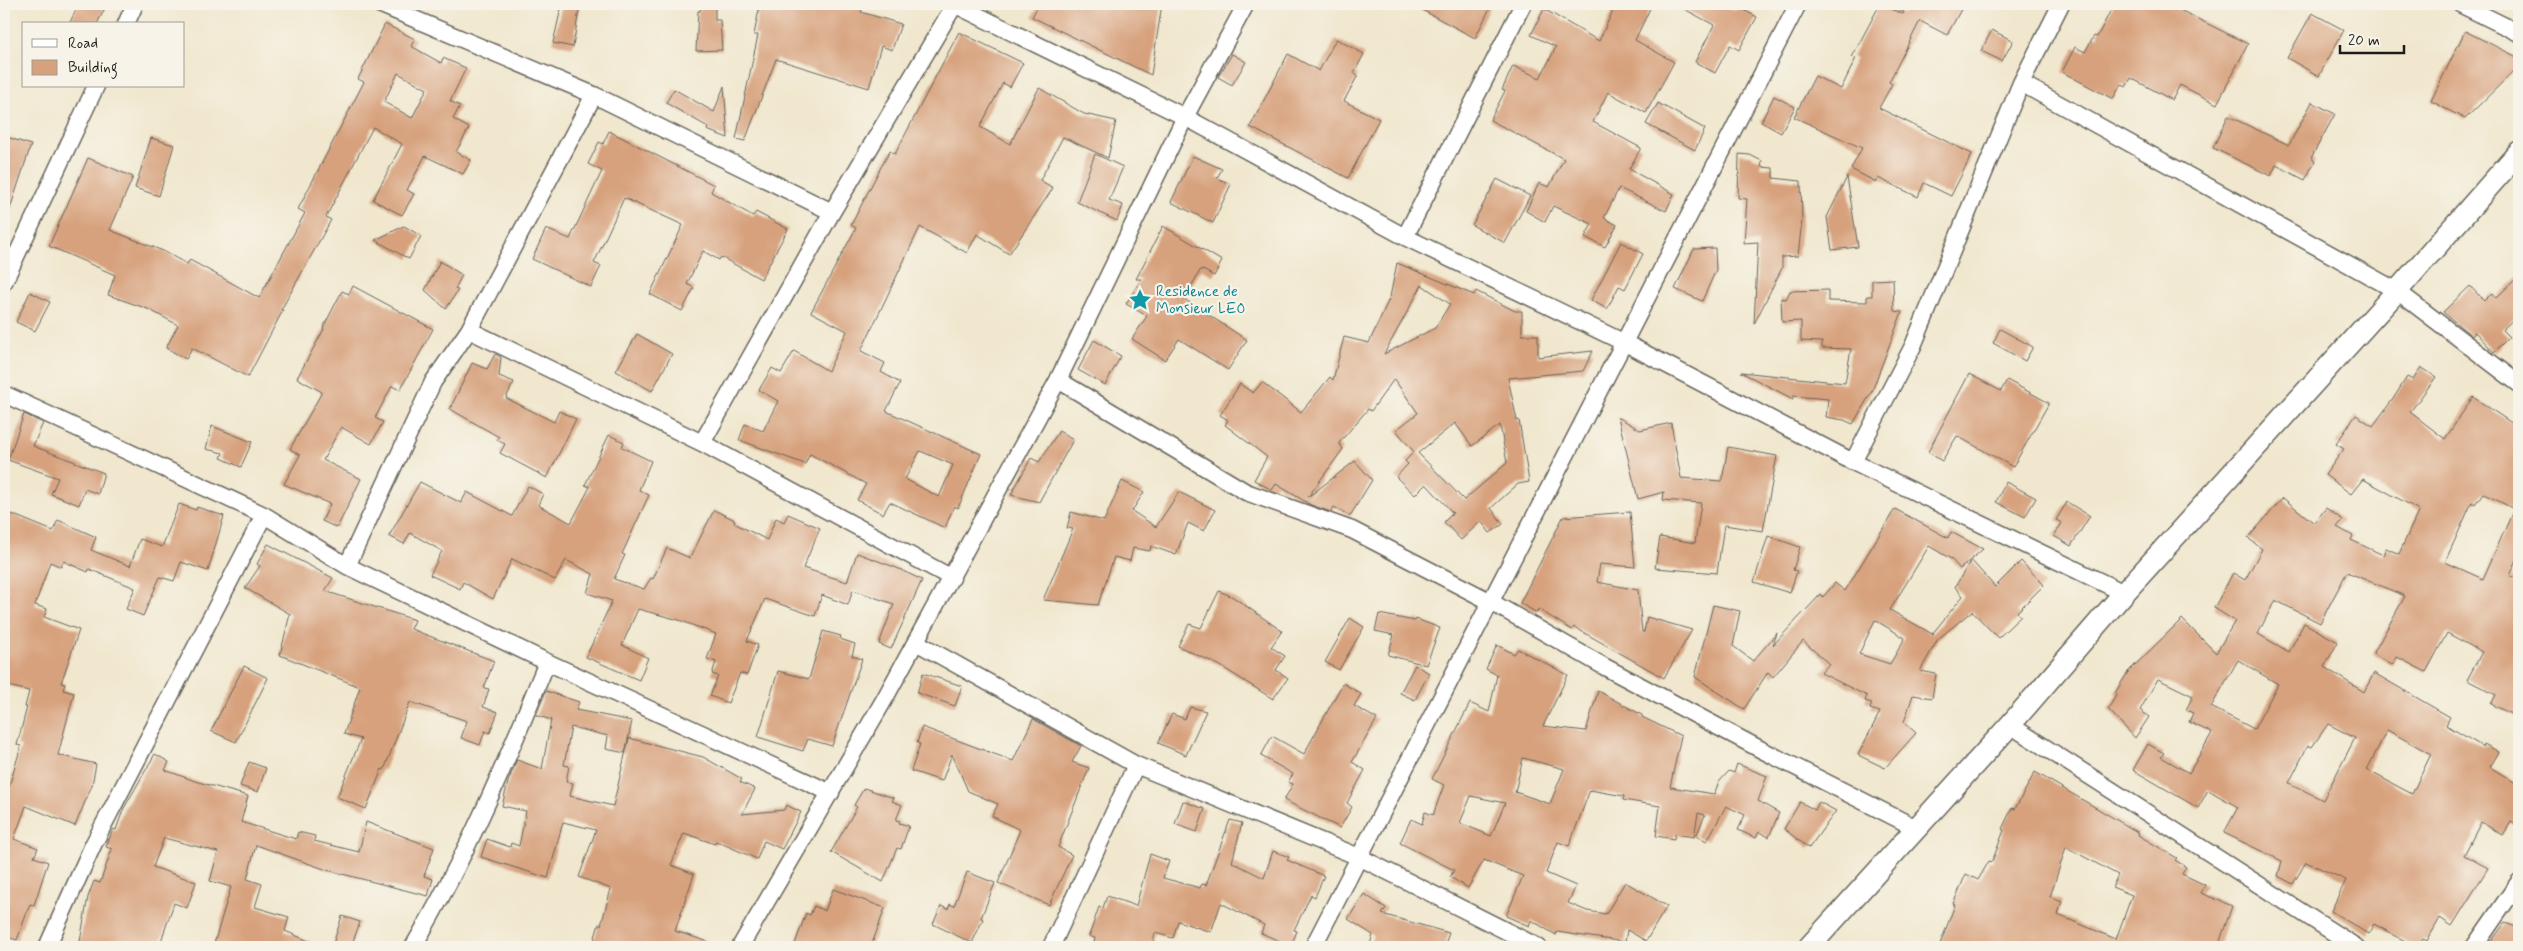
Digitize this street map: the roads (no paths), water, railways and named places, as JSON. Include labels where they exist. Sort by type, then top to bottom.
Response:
[{"type":"street","points":[[127,22],[135,4]]},
{"type":"street","points":[[379,4],[594,95],[832,212]]},
{"type":"street","points":[[702,443],[832,212],[955,4],[1185,117],[1405,237],[1625,343],[1853,462],[2124,593]]},
{"type":"street","points":[[740,947],[831,793],[952,578],[1058,380],[1185,117],[1246,4]]},
{"type":"street","points":[[1405,237],[1523,4]]},
{"type":"street","points":[[1313,947],[1798,4]]},
{"type":"street","points":[[1853,462],[1913,346],[2022,83],[2060,4]]},
{"type":"street","points":[[2460,4],[2519,33]]},
{"type":"street","points":[[2022,83],[2397,291],[2519,384]]},
{"type":"street","points":[[4,282],[95,88]]},
{"type":"street","points":[[348,566],[433,382],[469,330],[594,95]]},
{"type":"street","points":[[1809,947],[2010,726],[2124,593],[2397,291],[2519,152]]},
{"type":"street","points":[[469,330],[702,443],[952,578]]},
{"type":"street","points":[[1058,380],[1246,492],[1352,530],[1491,602],[1605,667],[1916,828]]},
{"type":"street","points":[[4,394],[264,515],[348,566],[547,662],[831,793]]},
{"type":"street","points":[[47,947],[98,836],[264,515]]},
{"type":"street","points":[[916,642],[1136,765],[1359,857],[1538,947]]},
{"type":"street","points":[[413,947],[447,890],[500,777],[547,662]]},
{"type":"street","points":[[2010,726],[2356,947]]},
{"type":"street","points":[[1051,947],[1136,765]]},
{"type":"street","points":[[2474,947],[2519,882]]},
{"type":"place","name":"Residence de Monsieur LEO","points":[[1140,300]]}]
